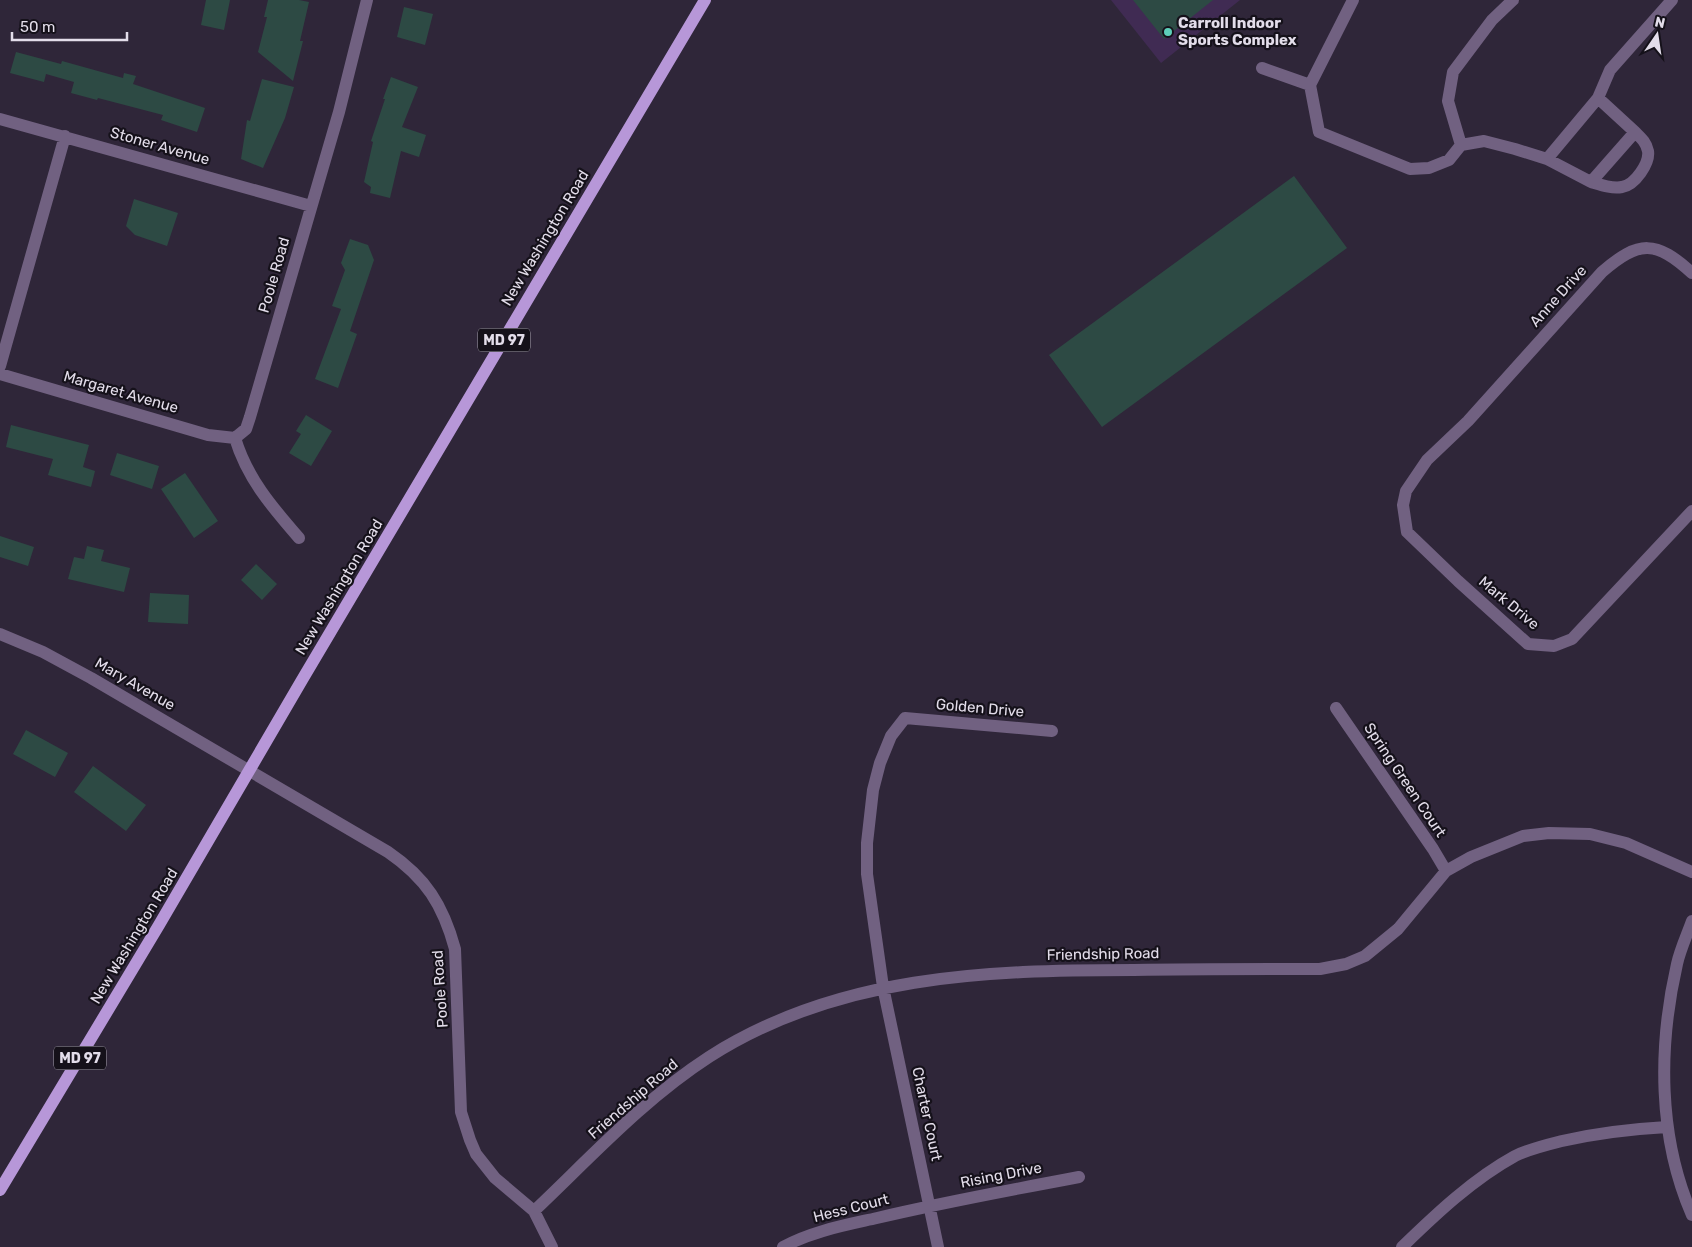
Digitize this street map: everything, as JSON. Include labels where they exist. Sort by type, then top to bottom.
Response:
[{"type":"main road","name":"New Washington Road","points":[[0,1190],[80,1059],[705,0]]},
{"type":"street","name":"Poole Road","points":[[235,438],[246,429],[250,417],[342,104],[368,0]]},
{"type":"street","points":[[1353,0],[1310,85],[1319,132],[1410,169],[1429,168],[1449,160],[1461,145],[1484,140],[1547,160],[1591,182],[1619,188],[1624,187],[1635,181],[1646,161],[1648,153],[1645,142],[1598,98]]},
{"type":"street","points":[[1461,145],[1448,101],[1454,72],[1492,20],[1513,0]]},
{"type":"street","points":[[1547,160],[1598,98],[1610,70],[1672,0]]},
{"type":"street","points":[[1262,68],[1310,85]]},
{"type":"street","name":"Stoner Avenue","points":[[0,119],[311,206]]},
{"type":"street","points":[[1591,182],[1634,132]]},
{"type":"street","points":[[0,366],[65,136]]},
{"type":"street","name":"Anne Drive","points":[[1468,420],[1602,272],[1624,254],[1636,249],[1650,248],[1665,253],[1677,260],[1692,273]]},
{"type":"street","name":"Margaret Avenue","points":[[0,374],[208,435],[235,438]]},
{"type":"street","name":"Mark Drive","points":[[1468,420],[1427,460],[1406,491],[1403,505],[1407,532],[1528,644],[1554,646],[1572,639],[1692,511]]},
{"type":"street","points":[[235,438],[241,458],[250,475],[275,511],[299,538]]},
{"type":"street","name":"Mary Avenue","points":[[0,634],[43,652],[75,669],[249,771]]},
{"type":"street","name":"Spring Green Court","points":[[1336,708],[1446,871]]},
{"type":"street","name":"Golden Drive","points":[[905,718],[1052,731]]},
{"type":"street","name":"Charter Court","points":[[905,718],[891,736],[872,790],[868,821],[867,874],[883,987],[938,1247]]},
{"type":"street","name":"Poole Road","points":[[249,771],[400,860],[430,890],[447,921],[455,950],[461,1112],[470,1140],[476,1154],[495,1178],[534,1211],[552,1247]]},
{"type":"street","name":"Friendship Road","points":[[534,1211],[667,1087],[708,1058],[740,1039],[774,1021],[815,1006],[883,987],[1000,973],[1061,970],[1320,969],[1346,964],[1365,956],[1398,929],[1446,871],[1472,857],[1523,836],[1549,833],[1590,834],[1626,843],[1692,872]]},
{"type":"street","points":[[1692,921],[1677,963],[1667,1018],[1663,1082],[1667,1127],[1676,1171],[1692,1216]]},
{"type":"street","points":[[1402,1247],[1480,1178],[1516,1156],[1542,1146],[1580,1137],[1626,1129],[1667,1127]]},
{"type":"street","name":"Rising Drive","points":[[929,1205],[1078,1177]]},
{"type":"street","name":"Hess Court","points":[[783,1247],[822,1231],[929,1205]]},
{"type":"shaded area","name":"Carroll Indoor Sports Complex","points":[[1111,0],[1240,0],[1161,63]]},
{"type":"building","points":[[206,0],[230,0],[224,30],[201,25]]},
{"type":"building","points":[[268,0],[299,0],[309,2],[300,41],[303,41],[293,81],[258,52],[267,17],[264,17]]},
{"type":"building","points":[[1133,0],[1213,0],[1164,39]]},
{"type":"building","points":[[404,7],[433,14],[425,45],[397,37]]},
{"type":"building","points":[[16,52],[61,64],[62,61],[123,78],[124,73],[136,76],[133,84],[205,108],[197,132],[161,120],[163,115],[71,93],[74,82],[46,74],[44,82],[10,73]]},
{"type":"building","points":[[391,77],[418,87],[402,127],[426,135],[419,157],[401,151],[390,198],[370,193],[371,187],[364,182],[373,142],[371,141]]},
{"type":"building","points":[[262,79],[294,87],[285,118],[263,168],[241,159],[247,120],[250,121]]},
{"type":"building","points":[[1294,176],[1347,248],[1102,427],[1049,355]]},
{"type":"building","points":[[134,199],[178,213],[167,246],[135,235],[126,226]]},
{"type":"building","points":[[350,239],[368,245],[374,260],[350,331],[357,334],[338,388],[315,379],[341,309],[332,306],[345,270],[341,263]]},
{"type":"building","points":[[306,415],[332,431],[311,466],[289,453],[301,434],[296,431]]},
{"type":"building","points":[[11,425],[89,445],[83,467],[95,471],[91,487],[48,475],[53,459],[6,447]]},
{"type":"building","points":[[117,453],[159,466],[152,489],[110,475]]},
{"type":"building","points":[[185,473],[218,521],[194,538],[161,489]]},
{"type":"building","points":[[0,536],[34,547],[28,566],[0,557]]},
{"type":"building","points":[[87,546],[104,550],[101,561],[130,568],[124,592],[68,579],[74,557],[84,559]]},
{"type":"building","points":[[256,564],[277,584],[262,600],[241,580]]},
{"type":"building","points":[[150,593],[189,595],[188,624],[148,622]]},
{"type":"building","points":[[26,730],[68,753],[55,777],[13,754]]},
{"type":"building","points":[[93,766],[146,805],[126,831],[74,792]]},
{"type":"place","name":"Carroll Indoor Sports Complex","points":[[1168,32]]}]
